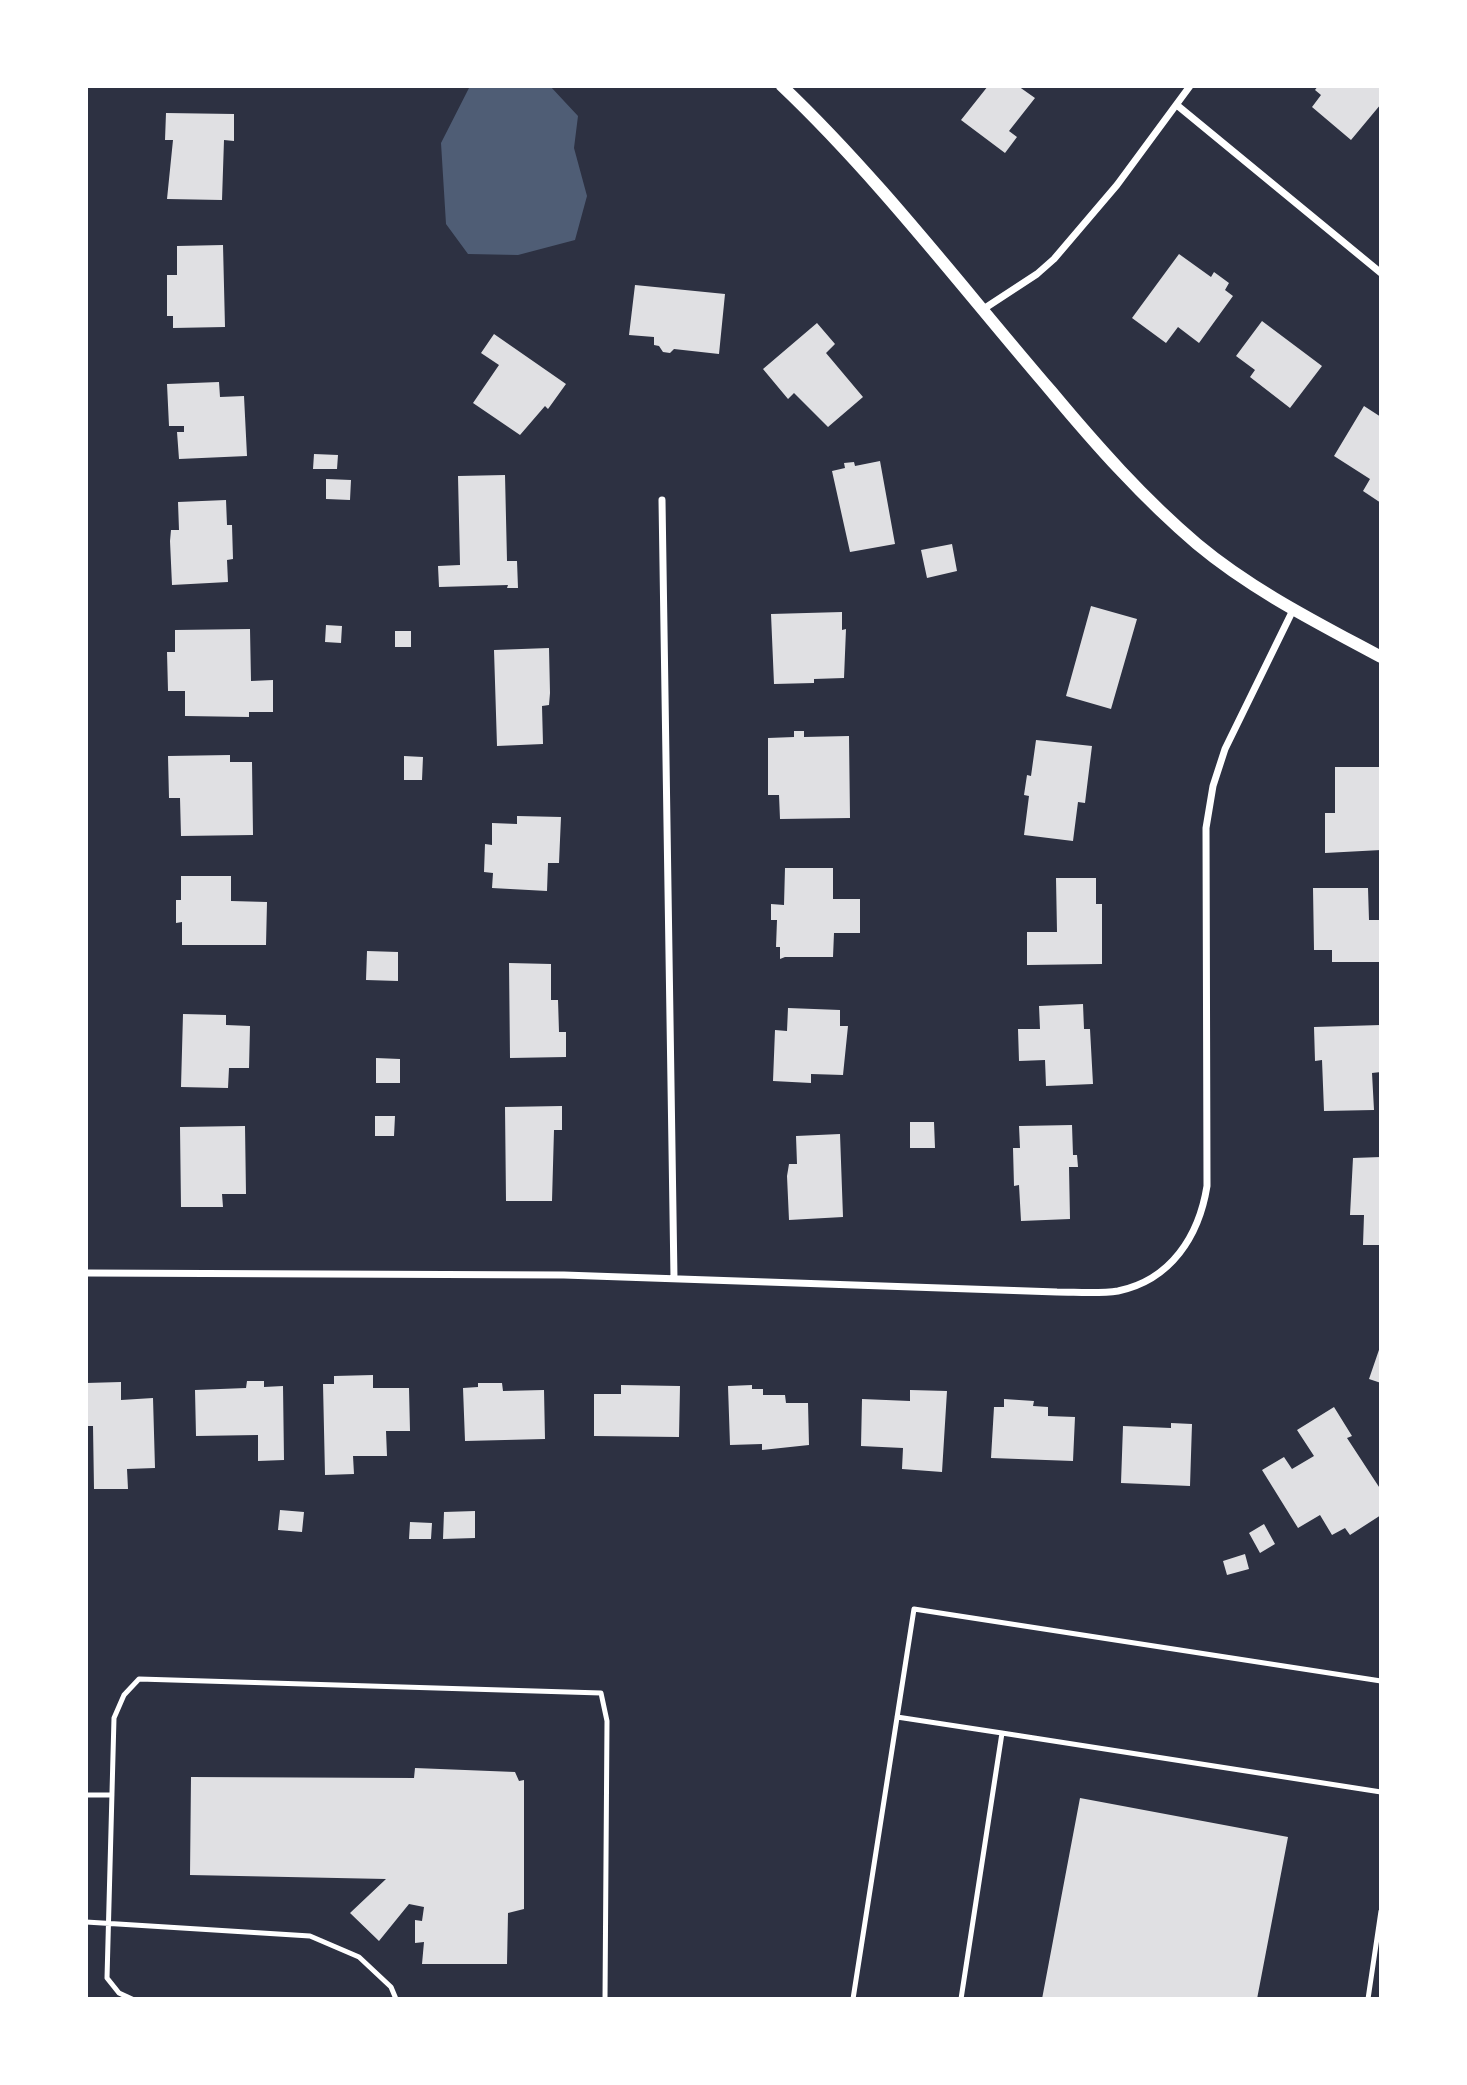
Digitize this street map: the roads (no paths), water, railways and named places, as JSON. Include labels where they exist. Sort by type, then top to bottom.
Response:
[{"type":"street","points":[[782,86],[894,206],[1089,437],[1154,506],[1199,545],[1293,610],[1381,657]]},
{"type":"street","points":[[981,310],[1037,274],[1054,259],[1117,185],[1178,106],[1190,86]]},
{"type":"street","points":[[1178,106],[1381,273]]},
{"type":"street","points":[[662,500],[674,1278]]},
{"type":"street","points":[[86,1273],[674,1278],[1057,1292],[1118,1291],[1152,1278],[1176,1259],[1194,1232],[1203,1209],[1207,1186],[1204,919],[1206,828],[1213,786],[1225,750],[1293,610]]},
{"type":"lane","points":[[853,1999],[914,1609],[1381,1681]]},
{"type":"lane","points":[[132,1999],[119,1993],[107,1978],[108,1922],[114,1718],[124,1695],[139,1679],[601,1693],[607,1721],[605,1999]]},
{"type":"lane","points":[[897,1717],[1381,1792]]},
{"type":"lane","points":[[961,1999],[1002,1733]]},
{"type":"lane","points":[[86,1795],[112,1795]]},
{"type":"lane","points":[[1367,1999],[1381,1911]]},
{"type":"lane","points":[[86,1922],[310,1936],[359,1957],[391,1987],[396,1999]]},
{"type":"water","points":[[470,86],[550,86],[578,116],[574,148],[587,196],[575,240],[518,255],[468,254],[446,224],[441,143]]}]
